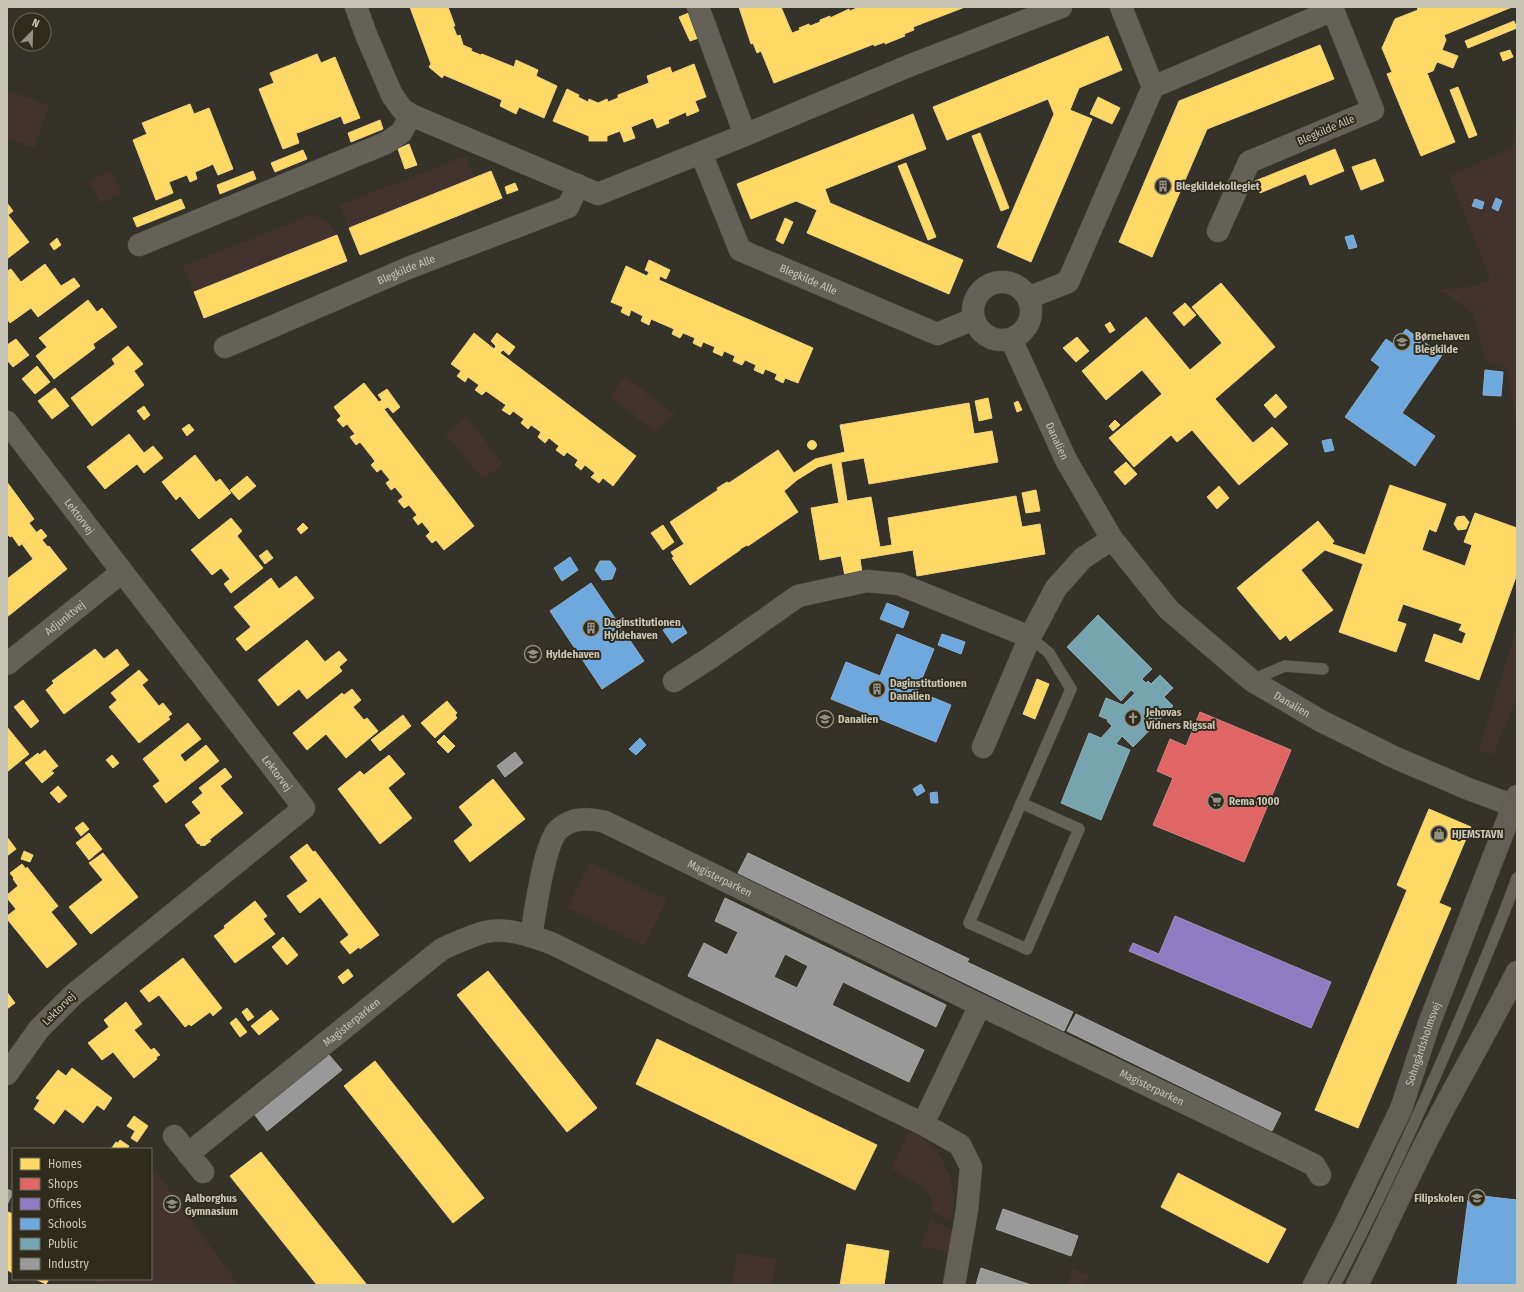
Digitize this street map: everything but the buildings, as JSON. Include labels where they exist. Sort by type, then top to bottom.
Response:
[{"type":"street","points":[[356,7],[392,95],[402,109],[411,115],[598,194],[745,135],[906,67],[1061,7]]},
{"type":"street","points":[[698,7],[745,135]]},
{"type":"street","points":[[1028,298],[1068,282],[1153,87],[1121,7]]},
{"type":"street","name":"Blegkilde Alle","points":[[1153,87],[1332,8],[1373,110],[1249,162],[1218,231]]},
{"type":"street","points":[[139,244],[386,143],[401,133],[411,115]]},
{"type":"street","name":"Blegkilde Alle","points":[[701,153],[740,250],[937,334],[974,319]]},
{"type":"street","name":"Blegkilde Alle","points":[[225,347],[408,268],[568,207],[578,185]]},
{"type":"street","points":[[1003,281],[1012,283],[1020,287],[1028,298],[1032,310],[1030,319],[1026,328],[1019,335],[1011,339],[992,339],[978,328],[974,319],[974,301],[985,287],[1003,281]]},
{"type":"street","name":"Danalien","points":[[1011,339],[1066,460],[1112,539],[1169,610],[1251,680],[1321,721],[1378,750],[1466,788],[1516,803]]},
{"type":"street","name":"Lektorvej","points":[[7,422],[304,808],[73,995],[40,1029],[7,1074]]},
{"type":"street","points":[[983,747],[1030,637],[1056,588],[1083,558],[1112,539]]},
{"type":"street","name":"Adjunktvej","points":[[7,664],[122,572]]},
{"type":"street","points":[[674,681],[710,658],[798,596],[867,581],[899,584],[1030,637]]},
{"type":"street","name":"Sohngårdsholmsvej","points":[[1314,1285],[1345,1225],[1401,1109],[1430,1022],[1516,803]]},
{"type":"street","name":"Magisterparken","points":[[531,936],[548,848],[558,830],[573,820],[589,818],[605,822],[980,1005],[1307,1162],[1314,1166],[1320,1175]]},
{"type":"street","name":"Magisterparken","points":[[188,1154],[442,949],[463,939],[486,932],[511,931],[551,943],[680,1007],[924,1124],[960,1146],[971,1167],[967,1210],[954,1285]]},
{"type":"street","points":[[1357,1285],[1438,1120],[1494,1018],[1517,972]]},
{"type":"street","points":[[924,1124],[980,1005]]},
{"type":"street","points":[[174,1136],[202,1172]]},
{"type":"lane","points":[[1021,803],[1079,829],[1027,949],[969,923],[1021,803],[1071,689],[1049,653],[1030,637]]},
{"type":"lane","points":[[1251,680],[1285,666],[1323,669]]},
{"type":"lane","points":[[1335,1285],[1361,1235],[1418,1116],[1517,878]]},
{"type":"shaded area","points":[[7,90],[49,105],[34,148],[7,138]]},
{"type":"shaded area","points":[[1517,110],[1517,426],[1506,366],[1486,363],[1473,314],[1453,298],[1438,289],[1478,285],[1490,279],[1449,176],[1513,147]]},
{"type":"shaded area","points":[[465,156],[475,178],[349,228],[340,205]]},
{"type":"shaded area","points":[[110,170],[122,193],[101,203],[89,181]]},
{"type":"shaded area","points":[[311,215],[330,223],[337,235],[194,292],[183,266]]},
{"type":"shaded area","points":[[625,376],[674,414],[655,432],[610,397]]},
{"type":"shaded area","points":[[466,416],[503,464],[482,479],[446,434]]},
{"type":"shaded area","points":[[1517,626],[1517,698],[1493,754],[1478,752]]},
{"type":"shaded area","points":[[590,862],[667,900],[644,946],[567,908]]},
{"type":"shaded area","points":[[909,1131],[926,1139],[939,1154],[950,1175],[954,1198],[951,1222],[933,1211],[931,1197],[922,1186],[891,1169]]},
{"type":"shaded area","name":"Aalborghus Gymnasium","points":[[154,1169],[239,1285],[96,1285],[98,1280],[152,1280],[152,1174]]},
{"type":"shaded area","points":[[931,1219],[951,1230],[949,1252],[920,1247]]},
{"type":"shaded area","points":[[738,1253],[777,1259],[772,1285],[731,1285]]},
{"type":"shaded area","points":[[1073,1269],[1091,1276],[1083,1285],[1068,1285]]},
{"type":"place","name":"Blegkildekollegiet","points":[[1163,186]]},
{"type":"place","name":"Børnehaven Blegkilde","points":[[1402,342]]},
{"type":"place","name":"Daginstitutionen Hyldehaven","points":[[591,628]]},
{"type":"place","name":"Hyldehaven","points":[[533,654]]},
{"type":"place","name":"Daginstitutionen Danalien","points":[[877,689]]},
{"type":"place","name":"Jehovas Vidners Rigssal","points":[[1133,718]]},
{"type":"place","name":"Danalien","points":[[825,719]]},
{"type":"place","name":"Rema 1000","points":[[1216,801]]},
{"type":"place","name":"HJEMSTAVN","points":[[1439,834]]},
{"type":"place","name":"Filipskolen","points":[[1477,1198]]},
{"type":"place","name":"Aalborghus Gymnasium","points":[[172,1204]]}]
